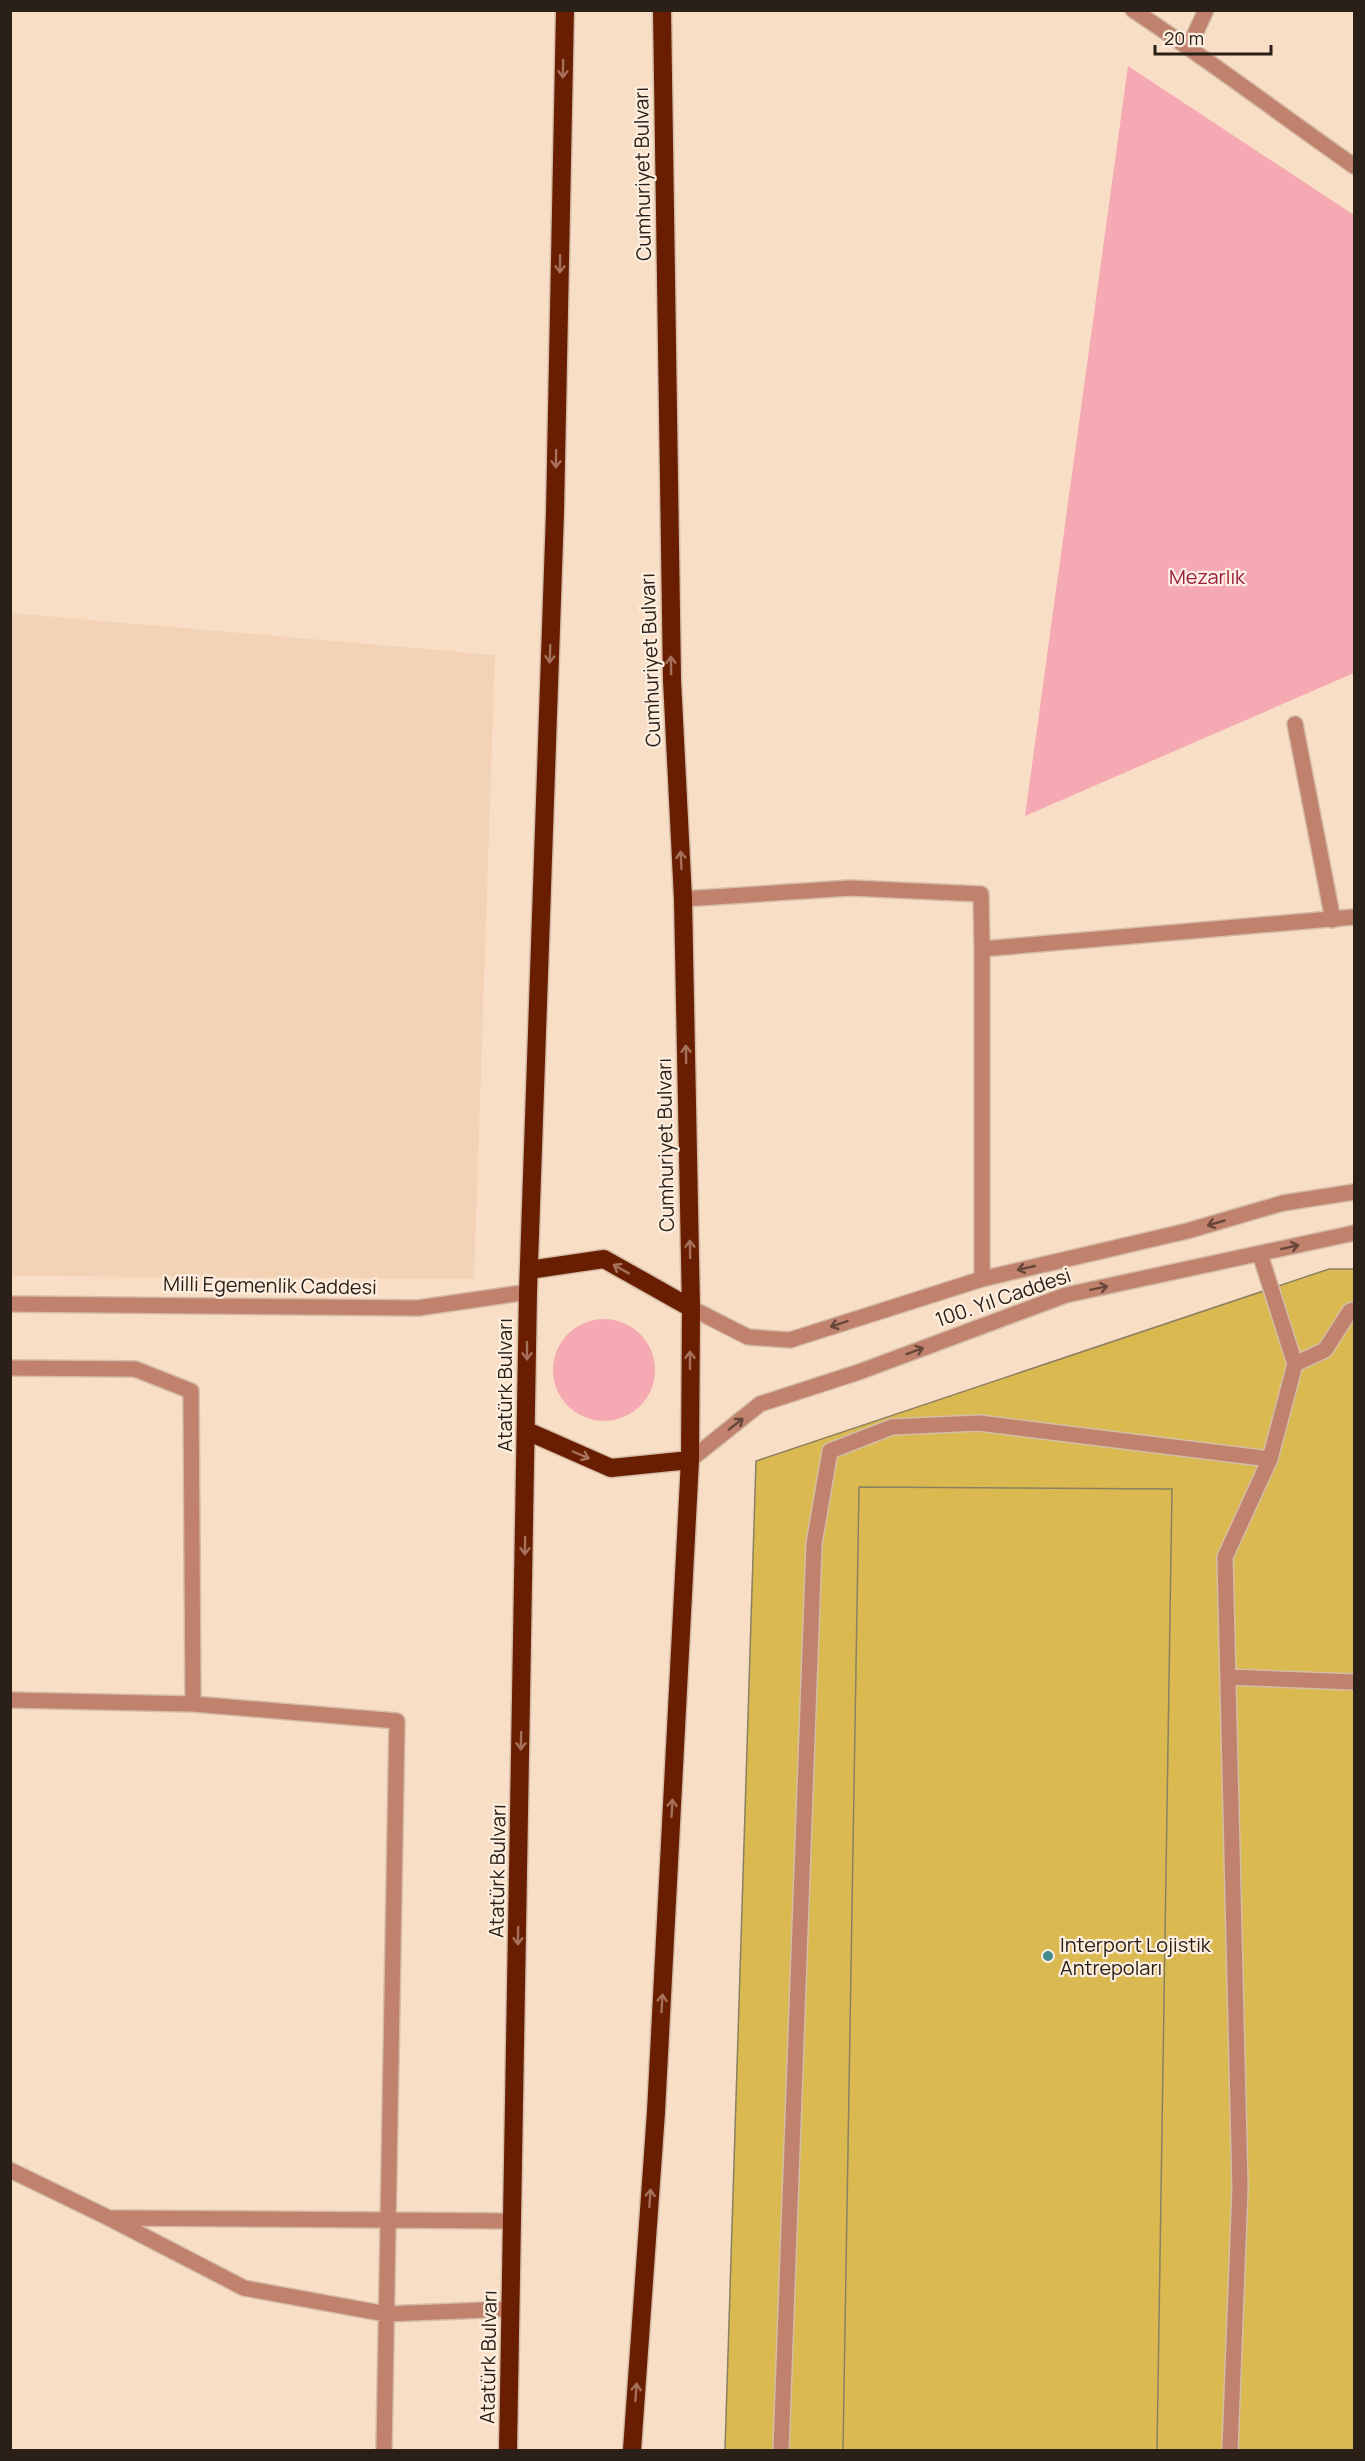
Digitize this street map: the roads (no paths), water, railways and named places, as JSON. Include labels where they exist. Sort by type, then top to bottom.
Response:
[{"type":"highway","points":[[528,1292],[555,524],[565,10]]},
{"type":"highway","name":"Cumhuriyet Bulvarı","points":[[662,10],[672,680],[683,899],[691,1308]]},
{"type":"highway","points":[[529,1270],[604,1259],[691,1308],[690,1460],[656,2112],[632,2451]]},
{"type":"highway","name":"Atatürk Bulvarı","points":[[508,2451],[528,1292]]},
{"type":"highway","points":[[527,1431],[611,1468],[690,1460]]},
{"type":"street","points":[[1134,10],[1354,166]]},
{"type":"street","points":[[1189,47],[1206,10]]},
{"type":"street","points":[[1295,724],[1332,920]]},
{"type":"street","points":[[683,899],[850,888],[981,894],[982,1279]]},
{"type":"street","points":[[982,950],[1354,917]]},
{"type":"street","name":"100. Yıl Caddesi","points":[[691,1308],[748,1337],[790,1340],[982,1279],[1187,1231],[1283,1203],[1354,1192]]},
{"type":"street","name":"100. Yıl Caddesi","points":[[690,1460],[760,1404],[859,1372],[1066,1295],[1354,1233]]},
{"type":"street","points":[[1230,2451],[1240,2188],[1225,1557],[1270,1459],[1295,1364],[1260,1254]]},
{"type":"street","name":"Milli Egemenlik Caddesi","points":[[10,1304],[418,1308],[528,1292]]},
{"type":"street","points":[[1295,1364],[1325,1350],[1350,1311],[1354,1310]]},
{"type":"street","points":[[10,1368],[135,1369],[192,1391],[192,1704]]},
{"type":"street","points":[[781,2451],[814,1544],[830,1451],[892,1427],[979,1423],[1270,1459]]},
{"type":"street","points":[[1228,1677],[1354,1682]]},
{"type":"street","points":[[10,1701],[192,1704],[397,1721],[384,2451]]},
{"type":"street","points":[[10,2170],[244,2288],[387,2314],[511,2309]]},
{"type":"street","points":[[109,2218],[513,2221]]},
{"type":"place","name":"Interport Lojistik Antrepoları","points":[[1048,1956]]},
{"type":"park label","name":"Mezarlık","points":[[1207,576]]}]
